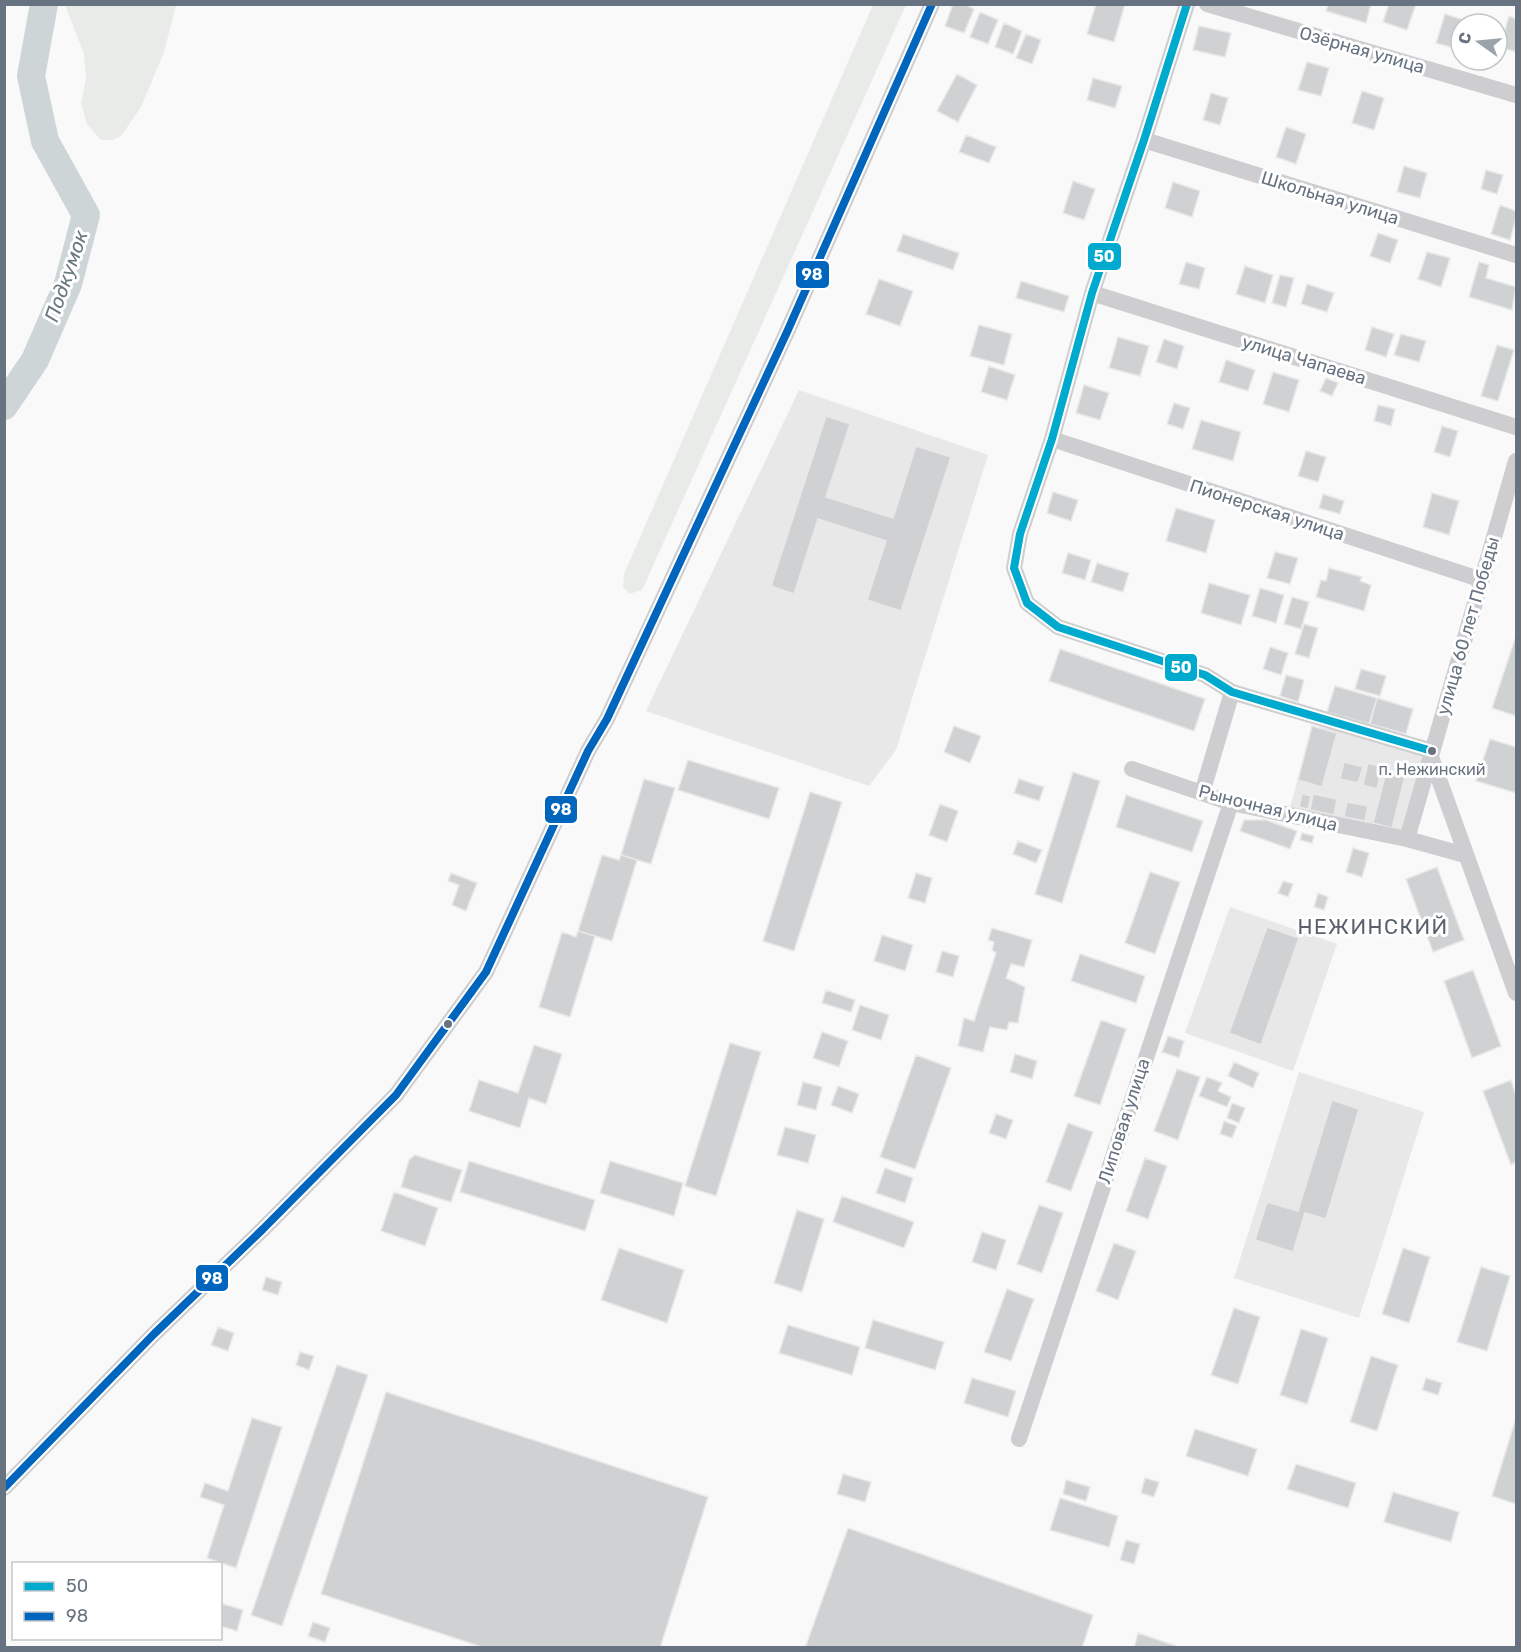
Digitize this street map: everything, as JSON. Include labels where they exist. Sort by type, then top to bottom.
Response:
[{"type":"street","points":[[4,1488],[154,1334],[263,1229],[396,1095],[486,972],[588,751],[615,704],[787,332],[932,4]]},
{"type":"street","points":[[1186,4],[1144,140],[1092,293],[1052,440],[1020,534],[1014,568],[1027,603],[1058,627],[1205,675],[1232,692],[1431,754],[1465,855],[1516,993]]},
{"type":"street","name":"Озёрная улица","points":[[1208,4],[1516,94]]},
{"type":"street","name":"Школьная улица","points":[[1144,140],[1516,255]]},
{"type":"street","name":"улица Чапаева","points":[[1092,293],[1516,427]]},
{"type":"street","name":"Пионерская улица","points":[[1052,440],[1482,580]]},
{"type":"street","name":"улица 60 лет Победы","points":[[1407,839],[1516,461]]},
{"type":"street","points":[[1202,793],[1232,692]]},
{"type":"street","name":"Рыночная улица","points":[[1132,769],[1231,802],[1407,839],[1465,855]]},
{"type":"street","name":"Липовая улица","points":[[1019,1439],[1231,802]]},
{"type":"shaded area","points":[[65,5],[176,5],[164,52],[141,107],[121,136],[113,140],[101,140],[87,124],[81,103],[86,79],[84,54]]},
{"type":"shaded area","points":[[873,5],[906,5],[642,590],[629,594],[623,587],[624,574]]},
{"type":"shaded area","points":[[799,390],[988,455],[896,750],[869,786],[646,711]]},
{"type":"shaded area","points":[[1312,726],[1412,741],[1431,757],[1407,839],[1288,815]]},
{"type":"shaded area","points":[[1230,907],[1337,944],[1293,1071],[1185,1033]]},
{"type":"shaded area","points":[[1299,1072],[1424,1112],[1359,1318],[1234,1278]]},
{"type":"building","points":[[953,4],[964,4],[974,9],[964,33],[945,26]]},
{"type":"building","points":[[1096,4],[1125,4],[1114,42],[1087,34]]},
{"type":"building","points":[[1328,4],[1371,4],[1366,23],[1326,11]]},
{"type":"building","points":[[1389,4],[1416,4],[1407,30],[1383,22]]},
{"type":"building","points":[[980,12],[998,20],[988,44],[970,37]]},
{"type":"building","points":[[1445,14],[1449,15],[1449,47],[1436,43]]},
{"type":"building","points":[[1509,16],[1516,19],[1516,52],[1509,50]]},
{"type":"building","points":[[1004,23],[1022,31],[1013,54],[995,47]]},
{"type":"building","points":[[1199,26],[1231,33],[1225,57],[1193,50]]},
{"type":"building","points":[[1026,34],[1041,40],[1032,64],[1016,58]]},
{"type":"building","points":[[1307,62],[1329,68],[1321,96],[1298,90]]},
{"type":"building","points":[[957,74],[977,85],[958,122],[937,111]]},
{"type":"building","points":[[1093,78],[1122,86],[1115,108],[1087,100]]},
{"type":"building","points":[[1362,91],[1384,98],[1374,130],[1352,123]]},
{"type":"building","points":[[1211,93],[1228,98],[1220,125],[1203,120]]},
{"type":"building","points":[[1286,127],[1306,134],[1296,164],[1276,157]]},
{"type":"building","points":[[966,135],[996,147],[989,163],[959,152]]},
{"type":"building","points":[[1404,166],[1427,173],[1420,198],[1397,192]]},
{"type":"building","points":[[1486,170],[1503,175],[1497,194],[1481,189]]},
{"type":"building","points":[[1073,181],[1095,189],[1084,220],[1063,213]]},
{"type":"building","points":[[1173,182],[1200,191],[1192,217],[1165,208]]},
{"type":"building","points":[[1500,205],[1516,211],[1510,240],[1491,234]]},
{"type":"building","points":[[1378,233],[1398,240],[1390,263],[1370,256]]},
{"type":"building","points":[[903,234],[959,253],[953,270],[897,251]]},
{"type":"building","points":[[1427,252],[1450,258],[1441,287],[1418,279]]},
{"type":"building","points":[[1186,262],[1205,268],[1199,289],[1179,284]]},
{"type":"building","points":[[1479,262],[1489,265],[1486,278],[1516,287],[1512,310],[1469,297]]},
{"type":"building","points":[[1245,266],[1273,275],[1265,303],[1236,294]]},
{"type":"building","points":[[1280,275],[1294,278],[1286,307],[1272,303]]},
{"type":"building","points":[[879,279],[913,291],[900,326],[866,314]]},
{"type":"building","points":[[1021,281],[1069,296],[1064,312],[1016,298]]},
{"type":"building","points":[[1307,284],[1334,293],[1327,312],[1301,304]]},
{"type":"building","points":[[979,325],[1012,334],[1004,365],[970,356]]},
{"type":"building","points":[[1372,327],[1394,334],[1386,357],[1365,350]]},
{"type":"building","points":[[1401,334],[1426,341],[1419,362],[1394,355]]},
{"type":"building","points":[[1118,337],[1149,346],[1140,376],[1109,368]]},
{"type":"building","points":[[1164,339],[1184,346],[1177,369],[1156,362]]},
{"type":"building","points":[[1497,345],[1514,350],[1498,401],[1481,396]]},
{"type":"building","points":[[1226,360],[1255,370],[1248,391],[1219,382]]},
{"type":"building","points":[[989,366],[1015,375],[1007,400],[981,392]]},
{"type":"building","points":[[1273,372],[1299,380],[1289,412],[1263,404]]},
{"type":"building","points":[[1326,378],[1338,383],[1332,396],[1320,391]]},
{"type":"building","points":[[1084,385],[1109,393],[1100,420],[1076,413]]},
{"type":"building","points":[[1174,403],[1190,408],[1183,429],[1167,424]]},
{"type":"building","points":[[1378,405],[1395,409],[1391,426],[1374,421]]},
{"type":"building","points":[[826,416],[850,424],[826,497],[893,518],[916,446],[951,457],[901,611],[867,600],[886,541],[818,519],[794,594],[771,586]]},
{"type":"building","points":[[1201,420],[1241,432],[1233,461],[1192,449]]},
{"type":"building","points":[[1442,426],[1458,431],[1450,457],[1434,452]]},
{"type":"building","points":[[1306,451],[1326,457],[1318,482],[1298,476]]},
{"type":"building","points":[[1053,492],[1078,500],[1071,521],[1047,513]]},
{"type":"building","points":[[1432,493],[1459,501],[1449,535],[1423,527]]},
{"type":"building","points":[[1323,494],[1344,501],[1340,514],[1319,508]]},
{"type":"building","points":[[1176,508],[1215,520],[1206,553],[1166,541]]},
{"type":"building","points":[[1275,552],[1298,558],[1290,584],[1267,578]]},
{"type":"building","points":[[1068,553],[1091,560],[1085,580],[1062,573]]},
{"type":"building","points":[[1097,563],[1129,573],[1123,592],[1091,582]]},
{"type":"building","points":[[1329,568],[1362,577],[1360,581],[1371,585],[1364,611],[1316,597],[1321,580],[1326,581]]},
{"type":"building","points":[[1209,583],[1250,595],[1241,625],[1201,613]]},
{"type":"building","points":[[1260,588],[1284,595],[1276,623],[1252,616]]},
{"type":"building","points":[[1292,597],[1309,602],[1301,629],[1284,624]]},
{"type":"building","points":[[1304,624],[1318,628],[1309,658],[1295,654]]},
{"type":"building","points":[[1516,636],[1516,716],[1492,708]]},
{"type":"building","points":[[1270,647],[1288,653],[1281,675],[1263,669]]},
{"type":"building","points":[[1060,649],[1205,699],[1194,731],[1049,681]]},
{"type":"building","points":[[1361,669],[1386,676],[1380,696],[1355,689]]},
{"type":"building","points":[[1286,675],[1304,680],[1298,702],[1280,696]]},
{"type":"building","points":[[1335,686],[1377,698],[1369,724],[1327,712]]},
{"type":"building","points":[[1377,698],[1413,709],[1406,734],[1370,724]]},
{"type":"building","points":[[954,726],[981,736],[970,763],[944,752]]},
{"type":"building","points":[[1312,726],[1337,733],[1322,787],[1298,780]]},
{"type":"building","points":[[1490,739],[1516,747],[1516,793],[1476,781]]},
{"type":"building","points":[[688,760],[779,788],[769,819],[678,790]]},
{"type":"building","points":[[1344,762],[1363,767],[1358,783],[1340,779]]},
{"type":"building","points":[[1368,763],[1382,767],[1377,789],[1363,785]]},
{"type":"building","points":[[1073,772],[1100,781],[1062,903],[1035,894]]},
{"type":"building","points":[[1386,772],[1405,777],[1392,828],[1373,823]]},
{"type":"building","points":[[644,779],[675,788],[651,864],[621,855]]},
{"type":"building","points":[[1019,779],[1044,787],[1039,801],[1014,793]]},
{"type":"building","points":[[810,792],[842,802],[794,951],[763,941]]},
{"type":"building","points":[[1302,794],[1311,796],[1308,809],[1299,807]]},
{"type":"building","points":[[1313,794],[1337,799],[1334,815],[1310,810]]},
{"type":"building","points":[[1126,795],[1203,821],[1192,852],[1116,827]]},
{"type":"building","points":[[1347,802],[1368,806],[1365,821],[1344,817]]},
{"type":"building","points":[[940,804],[958,811],[947,842],[929,835]]},
{"type":"building","points":[[1244,820],[1266,820],[1297,831],[1290,849],[1240,831]]},
{"type":"building","points":[[1302,833],[1314,836],[1312,843],[1300,840]]},
{"type":"building","points":[[1018,841],[1042,850],[1036,863],[1013,854]]},
{"type":"building","points":[[1353,848],[1369,853],[1362,877],[1346,872]]},
{"type":"building","points":[[602,855],[619,860],[621,855],[637,860],[612,941],[578,931]]},
{"type":"building","points":[[1437,867],[1464,940],[1433,952],[1406,879]]},
{"type":"building","points":[[1150,872],[1180,882],[1155,954],[1125,943]]},
{"type":"building","points":[[451,873],[477,883],[466,911],[452,905],[459,885],[448,881]]},
{"type":"building","points":[[916,873],[932,878],[925,903],[908,898]]},
{"type":"building","points":[[1283,881],[1293,884],[1288,897],[1278,893]]},
{"type":"building","points":[[1318,893],[1328,897],[1324,910],[1314,907]]},
{"type":"building","points":[[1267,927],[1299,938],[1261,1045],[1229,1033]]},
{"type":"building","points":[[992,928],[1032,940],[1024,967],[1011,964],[1006,978],[1025,987],[1018,1023],[1009,1022],[1007,1030],[990,1027],[983,1052],[958,1046],[964,1018],[974,1021],[996,953],[992,950],[994,942],[988,940]]},
{"type":"building","points":[[578,931],[595,936],[570,1017],[539,1007],[562,932],[576,937]]},
{"type":"building","points":[[882,935],[913,945],[905,971],[874,961]]},
{"type":"building","points":[[942,951],[959,956],[953,977],[936,972]]},
{"type":"building","points":[[1080,954],[1145,976],[1136,1003],[1071,981]]},
{"type":"building","points":[[1473,970],[1501,1046],[1472,1058],[1444,981]]},
{"type":"building","points":[[826,990],[855,1000],[851,1012],[822,1003]]},
{"type":"building","points":[[860,1005],[889,1015],[881,1040],[852,1030]]},
{"type":"building","points":[[1101,1020],[1126,1029],[1100,1105],[1074,1096]]},
{"type":"building","points":[[822,1032],[848,1041],[839,1067],[813,1058]]},
{"type":"building","points":[[1168,1036],[1184,1041],[1179,1058],[1162,1052]]},
{"type":"building","points":[[730,1043],[761,1052],[716,1196],[685,1186]]},
{"type":"building","points":[[534,1045],[562,1054],[546,1104],[529,1098],[520,1128],[469,1111],[479,1080],[518,1093]]},
{"type":"building","points":[[1015,1054],[1037,1061],[1032,1079],[1010,1072]]},
{"type":"building","points":[[916,1055],[951,1068],[915,1169],[880,1157]]},
{"type":"building","points":[[1234,1062],[1259,1073],[1253,1088],[1228,1076]]},
{"type":"building","points":[[1177,1069],[1200,1077],[1178,1140],[1154,1131]]},
{"type":"building","points":[[1207,1077],[1222,1083],[1218,1091],[1231,1097],[1227,1107],[1199,1096]]},
{"type":"building","points":[[1511,1080],[1516,1096],[1516,1162],[1511,1165],[1483,1091]]},
{"type":"building","points":[[803,1082],[822,1087],[816,1110],[797,1105]]},
{"type":"building","points":[[838,1086],[859,1094],[852,1113],[831,1105]]},
{"type":"building","points":[[1332,1100],[1359,1109],[1326,1219],[1305,1213],[1293,1252],[1255,1240],[1267,1202],[1298,1211]]},
{"type":"building","points":[[1232,1103],[1245,1108],[1239,1123],[1227,1118]]},
{"type":"building","points":[[996,1114],[1013,1120],[1006,1139],[989,1133]]},
{"type":"building","points":[[1224,1121],[1237,1126],[1232,1138],[1220,1134]]},
{"type":"building","points":[[1068,1123],[1093,1132],[1071,1191],[1046,1182]]},
{"type":"building","points":[[785,1127],[816,1135],[808,1163],[777,1155]]},
{"type":"building","points":[[415,1155],[462,1170],[451,1202],[401,1187],[409,1160]]},
{"type":"building","points":[[1145,1158],[1167,1166],[1148,1219],[1126,1211]]},
{"type":"building","points":[[469,1161],[595,1200],[585,1231],[460,1192]]},
{"type":"building","points":[[610,1161],[683,1183],[674,1216],[600,1193]]},
{"type":"building","points":[[885,1168],[913,1178],[905,1203],[876,1193]]},
{"type":"building","points":[[394,1192],[438,1208],[425,1246],[381,1231]]},
{"type":"building","points":[[842,1196],[914,1222],[904,1248],[833,1222]]},
{"type":"building","points":[[1039,1205],[1063,1213],[1042,1273],[1017,1264]]},
{"type":"building","points":[[797,1210],[824,1219],[802,1292],[774,1283]]},
{"type":"building","points":[[982,1232],[1006,1240],[996,1270],[972,1262]]},
{"type":"building","points":[[1114,1243],[1136,1251],[1118,1300],[1096,1291]]},
{"type":"building","points":[[619,1248],[684,1270],[667,1323],[601,1300]]},
{"type":"building","points":[[1403,1248],[1430,1257],[1409,1323],[1382,1314]]},
{"type":"building","points":[[1481,1267],[1510,1276],[1487,1351],[1457,1342]]},
{"type":"building","points":[[266,1277],[282,1282],[278,1295],[262,1290]]},
{"type":"building","points":[[1007,1289],[1034,1299],[1011,1361],[984,1352]]},
{"type":"building","points":[[1234,1308],[1260,1317],[1238,1384],[1211,1375]]},
{"type":"building","points":[[873,1320],[944,1342],[935,1370],[865,1348]]},
{"type":"building","points":[[788,1325],[860,1347],[852,1375],[779,1353]]},
{"type":"building","points":[[218,1327],[234,1333],[228,1351],[211,1345]]},
{"type":"building","points":[[1301,1329],[1328,1338],[1307,1404],[1280,1395]]},
{"type":"building","points":[[300,1352],[314,1356],[309,1370],[296,1365]]},
{"type":"building","points":[[1371,1356],[1398,1365],[1377,1431],[1350,1422]]},
{"type":"building","points":[[337,1365],[368,1375],[282,1626],[251,1615]]},
{"type":"building","points":[[972,1378],[1016,1391],[1008,1417],[964,1403]]},
{"type":"building","points":[[1426,1378],[1442,1383],[1438,1395],[1422,1390]]},
{"type":"building","points":[[386,1392],[708,1497],[660,1648],[485,1648],[321,1594]]},
{"type":"building","points":[[252,1418],[282,1427],[236,1568],[207,1558],[224,1505],[200,1497],[205,1483],[228,1491]]},
{"type":"building","points":[[1516,1418],[1516,1504],[1492,1496]]},
{"type":"building","points":[[1195,1429],[1257,1449],[1248,1476],[1186,1456]]},
{"type":"building","points":[[1296,1464],[1356,1483],[1348,1508],[1287,1489]]},
{"type":"building","points":[[843,1474],[871,1482],[865,1502],[837,1494]]},
{"type":"building","points":[[1145,1478],[1159,1482],[1154,1497],[1141,1493]]},
{"type":"building","points":[[1066,1480],[1090,1487],[1086,1501],[1063,1494]]},
{"type":"building","points":[[1393,1492],[1459,1512],[1451,1542],[1384,1522]]},
{"type":"building","points":[[1060,1498],[1118,1516],[1109,1547],[1050,1530]]},
{"type":"building","points":[[848,1528],[1093,1615],[1082,1648],[805,1648]]},
{"type":"building","points":[[1126,1540],[1140,1544],[1134,1564],[1120,1560]]},
{"type":"building","points":[[222,1604],[243,1610],[237,1631],[222,1627]]},
{"type":"building","points":[[313,1622],[330,1628],[325,1642],[308,1636]]},
{"type":"building","points":[[1138,1633],[1182,1648],[1134,1648]]},
{"type":"waterway","name":"Подкумок","points":[[4,406],[35,360],[68,284],[86,215],[45,141],[31,76],[44,4]]},
{"type":"transit line","name":"98","points":[[4,1488],[154,1334],[263,1229],[396,1095],[486,972],[588,751],[607,719],[787,332],[932,4]]},
{"type":"transit line","name":"50","points":[[1187,4],[1092,293],[1052,439],[1020,534],[1014,568],[1027,603],[1058,627],[1205,675],[1232,692],[1432,751]]},
{"type":"place","name":"п. Нежинский","points":[[1432,751]]},
{"type":"district","name":"НЕЖИНСКИЙ","points":[[1373,927]]}]
